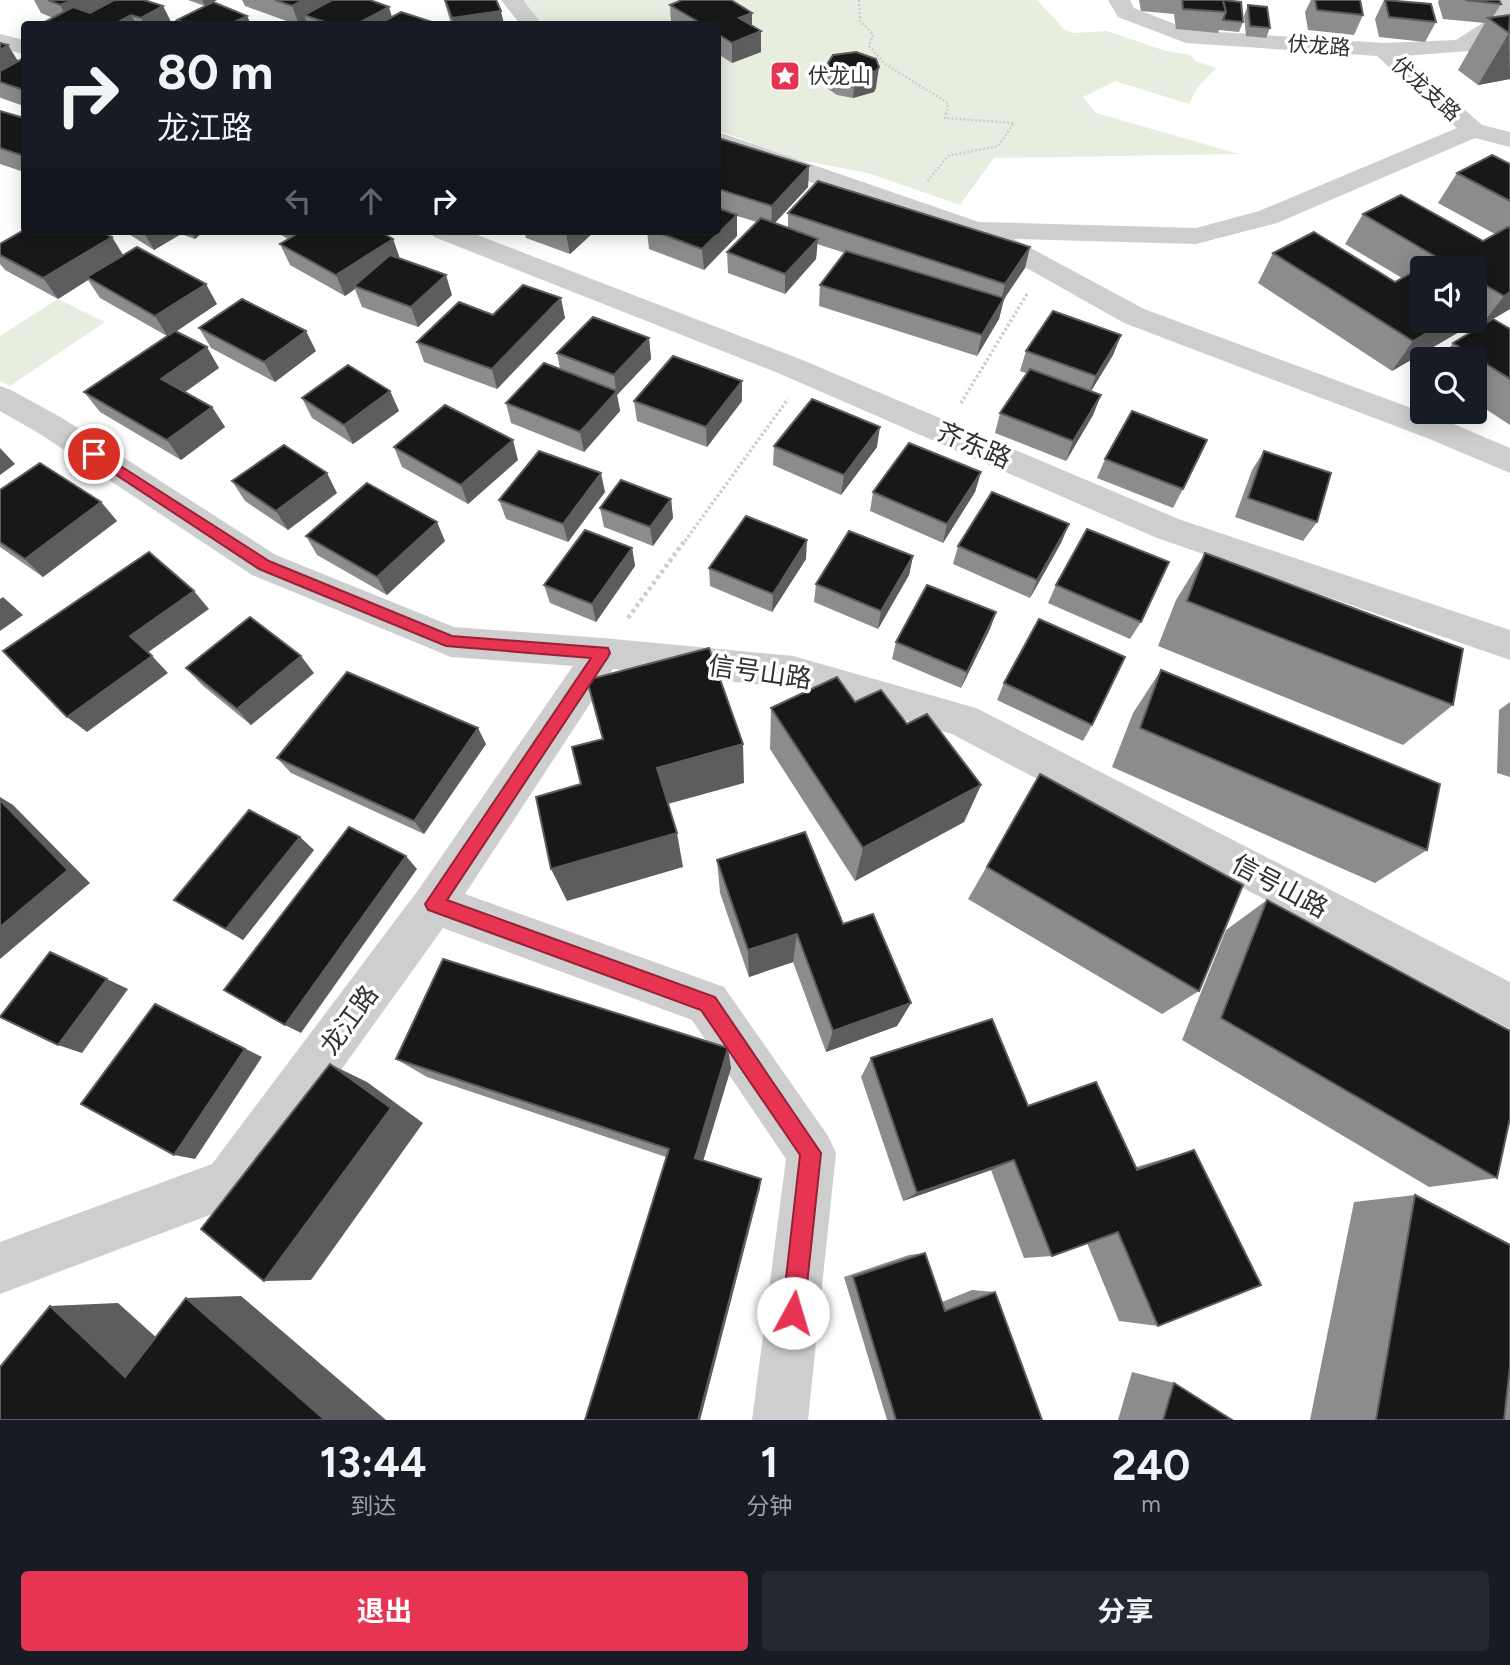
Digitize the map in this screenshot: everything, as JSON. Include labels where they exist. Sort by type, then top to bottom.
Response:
[{"type":"street","points":[[512,0],[529,21]]},
{"type":"street","name":"伏龙路","points":[[1119,0],[1126,12],[1186,36],[1383,50],[1461,46],[1506,17],[1505,0]]},
{"type":"street","points":[[0,41],[21,46]]},
{"type":"street","name":"伏龙支路","points":[[1383,50],[1473,130],[1510,140]]},
{"type":"street","points":[[976,230],[1196,236],[1268,216],[1473,130]]},
{"type":"street","points":[[721,140],[976,230],[1134,316],[1438,430],[1510,461]]},
{"type":"street","name":"齐东路","points":[[453,235],[807,373],[1169,529],[1510,645]]},
{"type":"street","name":"信号山路","points":[[0,397],[51,426],[264,565],[451,642],[603,653],[793,672],[962,720],[1510,1006]]},
{"type":"street","name":"龙江路","points":[[0,1268],[229,1182],[434,904],[603,653]]},
{"type":"street","points":[[434,904],[708,1003],[811,1153],[780,1420]]},
{"type":"path","points":[[859,0],[860,21],[873,34],[869,46],[878,59],[948,103],[945,118],[1014,123],[998,146],[948,156],[906,206]]},
{"type":"path","points":[[943,432],[1043,266]]},
{"type":"path","points":[[603,653],[807,373]]},
{"type":"green space","points":[[508,0],[1037,0],[1065,30],[1074,33],[1107,31],[1166,51],[1191,55],[1195,61],[1216,68],[1198,87],[1189,104],[1115,81],[1083,97],[1096,113],[1239,154],[994,158],[960,205],[868,173],[794,159],[721,131],[721,21],[518,21]]},
{"type":"green space","points":[[58,299],[105,322],[10,386],[0,381],[0,336]]},
{"type":"building","points":[[48,0],[73,0],[60,5]]},
{"type":"building","points":[[114,0],[144,0],[163,6],[141,18],[131,15],[120,21],[47,21],[73,7],[90,13]]},
{"type":"building","points":[[275,0],[303,0],[292,6]]},
{"type":"building","points":[[332,0],[370,0],[389,7],[363,21],[322,21],[304,15]]},
{"type":"building","points":[[445,0],[496,0],[501,11],[452,18]]},
{"type":"building","points":[[682,0],[731,0],[752,13],[739,18],[761,31],[732,43],[721,36],[721,21],[697,21],[670,5]]},
{"type":"building","points":[[1182,0],[1223,0],[1226,12],[1183,9]]},
{"type":"building","points":[[1223,0],[1241,2],[1243,22],[1223,20],[1226,12]]},
{"type":"building","points":[[1315,0],[1360,0],[1363,15],[1317,10]]},
{"type":"building","points":[[1385,0],[1431,4],[1436,22],[1389,17]]},
{"type":"building","points":[[1465,0],[1499,0],[1501,4]]},
{"type":"building","points":[[213,2],[247,16],[236,21],[177,20]]},
{"type":"building","points":[[1248,5],[1267,7],[1270,28],[1250,26]]},
{"type":"building","points":[[401,12],[429,21],[384,21]]},
{"type":"building","points":[[1510,15],[1509,33],[1488,18]]},
{"type":"building","points":[[856,52],[876,59],[879,67],[876,71],[855,77],[838,74],[829,67],[828,63],[833,55]]},
{"type":"building","points":[[21,60],[21,89],[0,82],[0,71]]},
{"type":"building","points":[[0,111],[21,117],[21,155],[0,148]]},
{"type":"building","points":[[721,139],[809,166],[772,206],[721,190]]},
{"type":"building","points":[[1492,155],[1510,164],[1510,201],[1457,173]]},
{"type":"building","points":[[818,181],[1030,247],[1005,284],[788,213]]},
{"type":"building","points":[[1401,195],[1483,241],[1510,228],[1510,292],[1504,296],[1487,286],[1487,256],[1435,256],[1363,214]]},
{"type":"building","points":[[721,209],[737,215],[721,231]]},
{"type":"building","points":[[761,218],[818,239],[785,274],[727,252]]},
{"type":"building","points":[[21,232],[21,235],[112,237],[43,278],[0,255],[0,244]]},
{"type":"building","points":[[1314,232],[1395,282],[1410,274],[1410,333],[1427,333],[1413,341],[1273,253]]},
{"type":"building","points":[[295,235],[386,235],[393,239],[336,275],[280,244]]},
{"type":"building","points":[[665,235],[716,235],[702,249]]},
{"type":"building","points":[[137,247],[206,284],[155,316],[87,277]]},
{"type":"building","points":[[846,251],[1004,298],[982,335],[820,285]]},
{"type":"building","points":[[390,255],[446,275],[411,307],[354,286]]},
{"type":"building","points":[[523,285],[561,298],[492,369],[417,342],[459,302],[493,315]]},
{"type":"building","points":[[242,299],[306,331],[264,362],[199,328]]},
{"type":"building","points":[[1053,311],[1121,335],[1096,376],[1026,351]]},
{"type":"building","points":[[593,317],[649,338],[614,375],[557,353]]},
{"type":"building","points":[[1493,319],[1510,329],[1510,379],[1487,364],[1487,347],[1459,347],[1453,343],[1470,333],[1487,333],[1487,323]]},
{"type":"building","points":[[175,331],[207,347],[161,379],[212,407],[167,440],[84,392]]},
{"type":"building","points":[[673,356],[742,381],[706,427],[634,401]]},
{"type":"building","points":[[544,363],[617,391],[580,432],[506,403]]},
{"type":"building","points":[[348,365],[390,391],[344,425],[302,398]]},
{"type":"building","points":[[1030,369],[1101,395],[1073,441],[1000,413]]},
{"type":"building","points":[[812,399],[880,427],[844,475],[774,446]]},
{"type":"building","points":[[445,405],[513,440],[461,485],[394,447]]},
{"type":"building","points":[[1132,411],[1207,440],[1183,489],[1105,459]]},
{"type":"building","points":[[909,443],[981,472],[947,524],[873,492]]},
{"type":"building","points":[[284,445],[327,473],[276,511],[232,481]]},
{"type":"building","points":[[539,451],[601,473],[563,524],[499,500]]},
{"type":"building","points":[[1264,451],[1331,473],[1317,522],[1248,498]]},
{"type":"building","points":[[40,463],[101,502],[25,559],[0,542],[0,490]]},
{"type":"building","points":[[621,480],[671,499],[650,527],[600,508]]},
{"type":"building","points":[[367,483],[437,522],[377,577],[306,536]]},
{"type":"building","points":[[992,492],[1069,524],[1037,580],[958,546]]},
{"type":"building","points":[[746,516],[807,540],[773,594],[709,568]]},
{"type":"building","points":[[1087,529],[1169,562],[1141,622],[1056,585]]},
{"type":"building","points":[[585,530],[632,548],[592,604],[544,585]]},
{"type":"building","points":[[849,531],[913,556],[881,611],[816,584]]},
{"type":"building","points":[[149,552],[194,591],[130,636],[152,656],[67,717],[3,651]]},
{"type":"building","points":[[1205,553],[1463,649],[1453,705],[1187,601]]},
{"type":"building","points":[[927,585],[996,612],[967,672],[896,642]]},
{"type":"building","points":[[250,617],[301,656],[237,709],[186,668]]},
{"type":"building","points":[[1039,619],[1125,657],[1092,725],[1004,683]]},
{"type":"building","points":[[709,648],[743,744],[657,768],[677,833],[551,869],[536,797],[581,784],[572,747],[603,739],[587,680]]},
{"type":"building","points":[[1161,670],[1440,784],[1427,850],[1140,728]]},
{"type":"building","points":[[347,672],[478,728],[414,821],[277,758]]},
{"type":"building","points":[[837,677],[855,702],[881,690],[907,724],[927,714],[981,785],[863,848],[771,708]]},
{"type":"building","points":[[1040,774],[1243,885],[1199,991],[987,867]]},
{"type":"building","points":[[0,800],[68,870],[0,927]]},
{"type":"building","points":[[249,810],[300,837],[226,929],[174,900]]},
{"type":"building","points":[[349,827],[406,856],[285,1025],[224,990]]},
{"type":"building","points":[[805,832],[843,924],[873,914],[911,1003],[833,1031],[797,934],[748,950],[717,860]]},
{"type":"building","points":[[1267,900],[1510,1031],[1510,1118],[1497,1178],[1221,1018]]},
{"type":"building","points":[[50,952],[107,979],[58,1045],[0,1017]]},
{"type":"building","points":[[443,959],[728,1048],[695,1158],[761,1179],[698,1420],[585,1420],[669,1149],[396,1059]]},
{"type":"building","points":[[155,1004],[245,1049],[174,1155],[81,1104]]},
{"type":"building","points":[[992,1019],[1028,1106],[1096,1082],[1137,1170],[1194,1150],[1261,1285],[1158,1326],[1118,1232],[1052,1256],[1014,1160],[917,1193],[871,1058]]},
{"type":"building","points":[[330,1064],[391,1108],[264,1281],[201,1229]]},
{"type":"building","points":[[1415,1195],[1510,1245],[1510,1366],[1504,1420],[1376,1420]]},
{"type":"building","points":[[925,1253],[945,1311],[995,1292],[1042,1420],[896,1420],[853,1277]]},
{"type":"building","points":[[186,1298],[325,1420],[0,1420],[0,1367],[50,1306],[125,1377]]},
{"type":"building","points":[[1174,1383],[1232,1420],[1163,1420]]},
{"type":"place","name":"伏龙山","points":[[785,76]]},
{"type":"route","points":[[94,454],[264,565],[451,642],[603,653],[434,904],[708,1003],[811,1153],[793,1313]]}]
